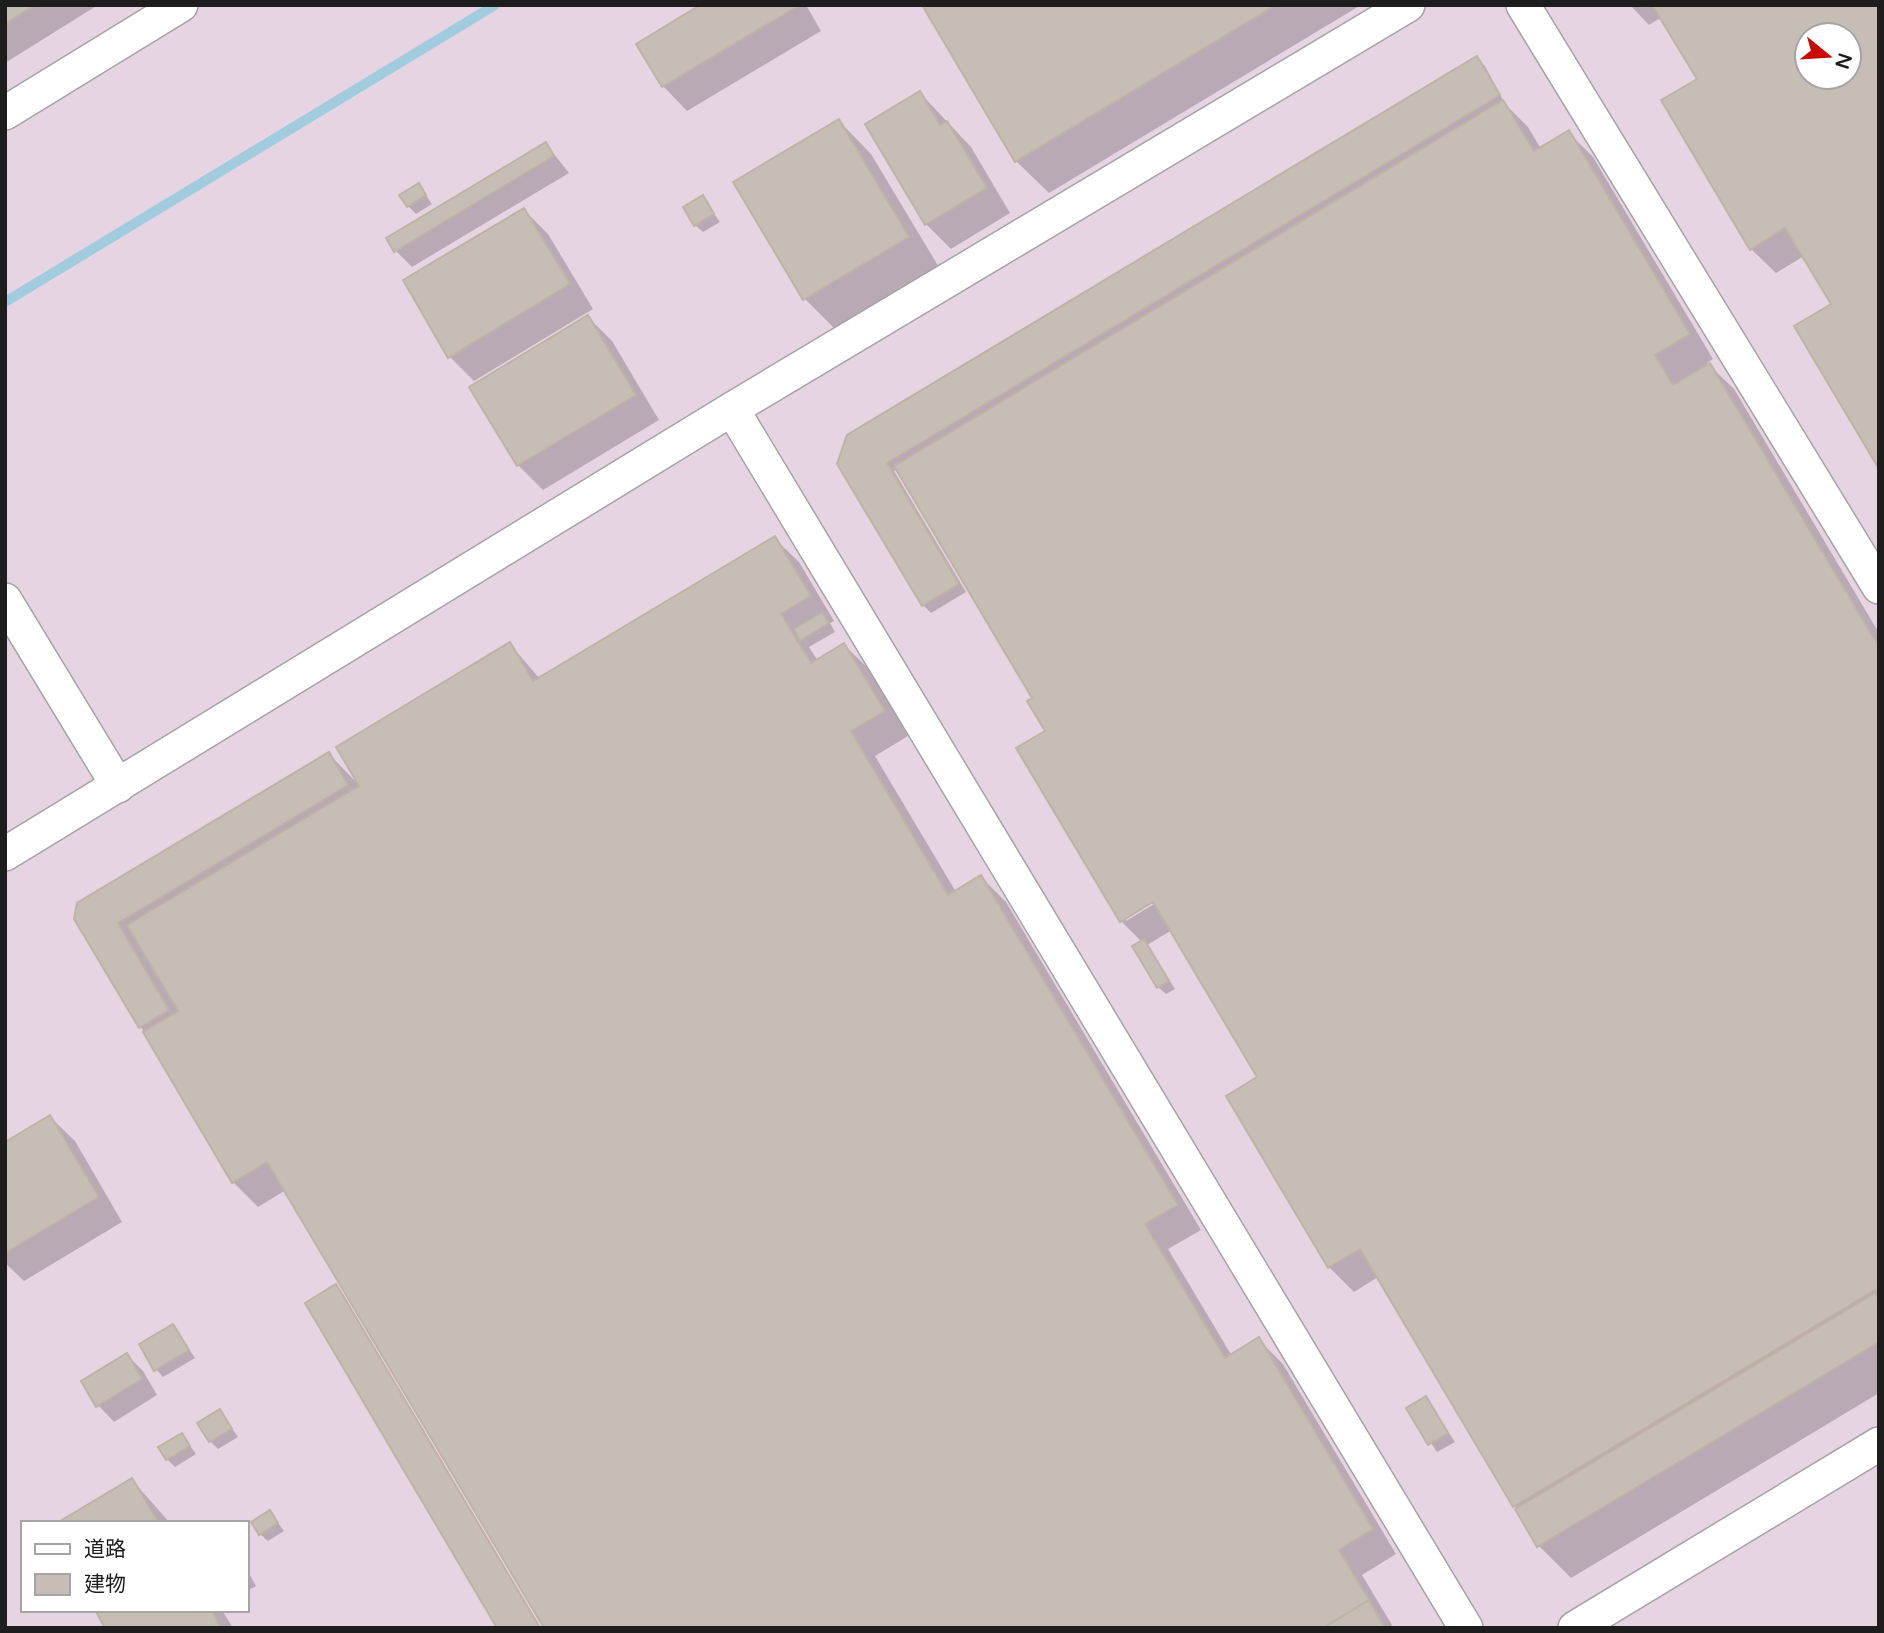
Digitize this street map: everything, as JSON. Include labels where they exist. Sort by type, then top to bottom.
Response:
[{"type":"lane","points":[[5,113],[181,5]]},
{"type":"lane","points":[[5,854],[732,409],[1408,5]]},
{"type":"lane","points":[[1523,5],[1879,587]]},
{"type":"lane","points":[[732,409],[1466,1628]]},
{"type":"lane","points":[[5,600],[118,786]]},
{"type":"lane","points":[[1574,1628],[1879,1444]]},
{"type":"shaded area","points":[[5,5],[1879,5],[1879,1628],[5,1628]]},
{"type":"building","points":[[5,5],[35,5],[5,24]]},
{"type":"building","points":[[700,5],[798,6],[662,87],[636,44]]},
{"type":"building","points":[[922,5],[1276,5],[1015,162]]},
{"type":"building","points":[[1652,5],[1879,5],[1879,469],[1794,326],[1831,304],[1785,228],[1750,250],[1661,100],[1697,79]]},
{"type":"building","points":[[1477,56],[1500,95],[887,463],[959,584],[922,606],[837,464],[847,435]]},
{"type":"building","points":[[920,91],[940,125],[947,121],[987,188],[925,225],[865,124]]},
{"type":"building","points":[[1503,100],[1534,151],[1569,130],[1690,334],[1655,355],[1673,385],[1710,363],[1879,647],[1879,1297],[1875,1290],[1513,1507],[1360,1249],[1328,1268],[1226,1096],[1257,1077],[1153,902],[1120,922],[1016,748],[1045,731],[1027,701],[1032,698],[894,466]]},
{"type":"building","points":[[839,119],[909,237],[803,300],[733,182]]},
{"type":"building","points":[[546,142],[554,156],[394,252],[386,238]]},
{"type":"building","points":[[419,183],[426,195],[407,207],[399,195]]},
{"type":"building","points":[[703,195],[714,214],[694,226],[683,207]]},
{"type":"building","points":[[524,208],[570,284],[448,358],[403,280]]},
{"type":"building","points":[[588,315],[636,395],[517,466],[469,387]]},
{"type":"building","points":[[775,536],[811,596],[781,614],[811,663],[844,643],[885,711],[851,731],[948,895],[981,875],[1178,1205],[1145,1224],[1225,1358],[1259,1337],[1373,1529],[1339,1550],[1369,1600],[1323,1628],[544,1628],[267,1162],[232,1183],[143,1032],[178,1011],[127,925],[359,786],[336,747],[510,642],[533,681]]},
{"type":"building","points":[[822,612],[829,623],[800,641],[794,629]]},
{"type":"building","points":[[329,752],[348,785],[118,923],[169,1010],[139,1028],[74,919],[77,903]]},
{"type":"building","points":[[1144,939],[1169,981],[1157,988],[1132,946]]},
{"type":"building","points":[[50,1115],[99,1197],[5,1253],[5,1142]]},
{"type":"building","points":[[336,1284],[540,1628],[497,1628],[305,1303]]},
{"type":"building","points":[[1875,1293],[1879,1299],[1879,1342],[1537,1547],[1515,1509]]},
{"type":"building","points":[[173,1324],[189,1350],[154,1371],[139,1344]]},
{"type":"building","points":[[127,1353],[142,1379],[96,1407],[81,1381]]},
{"type":"building","points":[[1426,1396],[1448,1433],[1428,1445],[1406,1408]]},
{"type":"building","points":[[220,1409],[232,1429],[209,1442],[197,1423]]},
{"type":"building","points":[[182,1433],[190,1446],[166,1460],[158,1447]]},
{"type":"building","points":[[132,1478],[158,1521],[60,1521]]},
{"type":"building","points":[[270,1510],[278,1523],[259,1535],[251,1522]]},
{"type":"building","points":[[1369,1600],[1385,1628],[1323,1628]]},
{"type":"building","points":[[96,1612],[212,1612],[221,1628],[105,1628]]},
{"type":"waterway","points":[[5,302],[495,5]]}]
